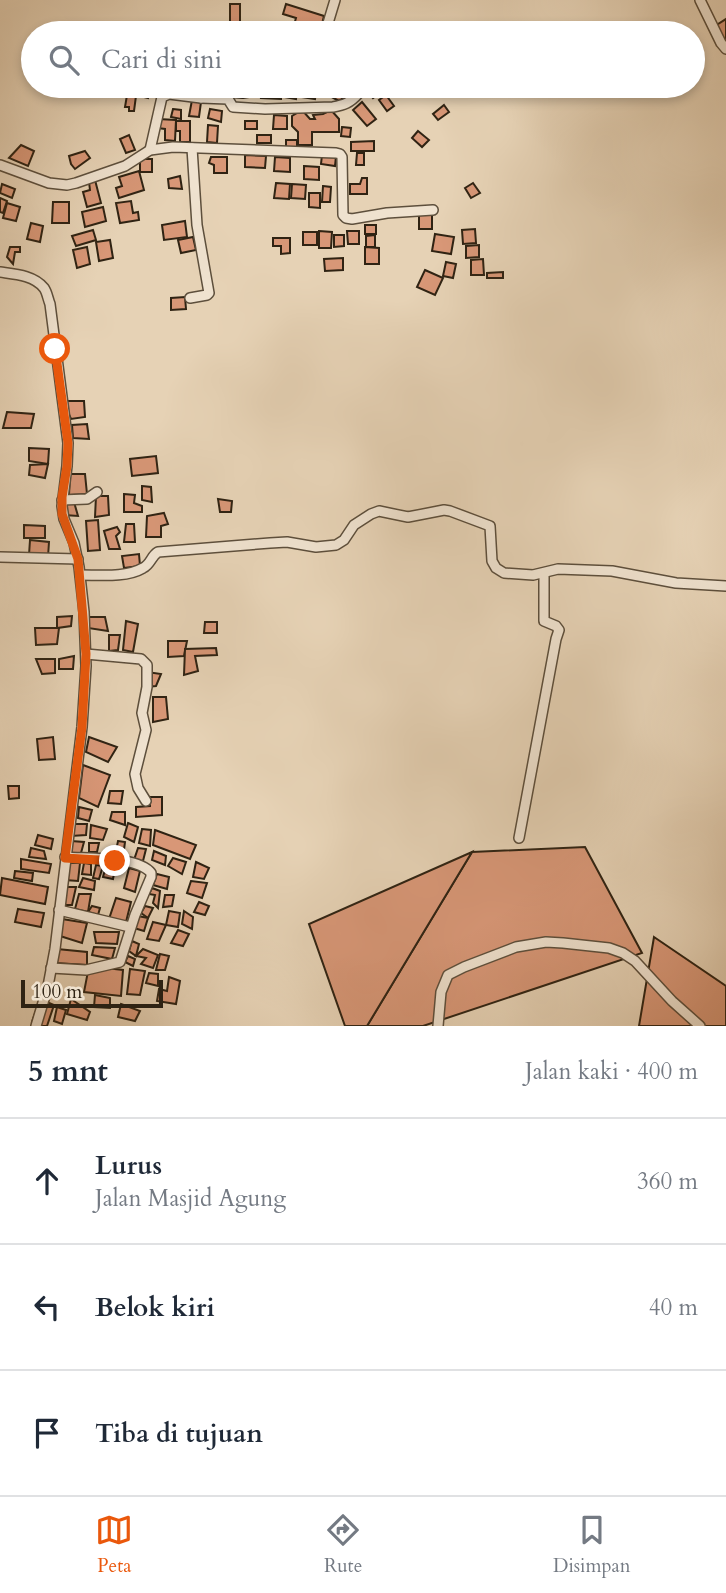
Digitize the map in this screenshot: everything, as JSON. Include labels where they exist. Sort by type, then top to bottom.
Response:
[{"type":"street","points":[[330,21],[335,0]]},
{"type":"street","points":[[700,0],[726,49]]},
{"type":"street","points":[[150,150],[162,98]]},
{"type":"street","points":[[201,98],[228,99],[233,107],[265,109],[342,106],[354,98]]},
{"type":"street","points":[[0,165],[50,183],[67,185],[125,166],[150,150],[173,147],[341,154],[343,215],[346,219],[433,210]]},
{"type":"street","points":[[190,298],[209,293],[197,225],[192,148]]},
{"type":"street","points":[[0,272],[37,281],[45,288],[50,304],[68,443],[62,500],[64,519],[78,559],[86,654],[82,727],[59,911],[48,986],[36,1026]]},
{"type":"street","points":[[62,500],[87,499],[97,492]]},
{"type":"street","points":[[80,575],[131,573],[147,566],[158,552],[287,542],[316,547],[336,545],[344,540],[354,525],[375,512],[390,512],[408,517],[444,510],[491,526],[493,564],[499,570],[513,574],[533,575],[558,569],[612,571],[676,583],[726,586]]},
{"type":"street","points":[[0,557],[78,559]]},
{"type":"street","points":[[519,838],[559,630],[544,621],[544,573]]},
{"type":"street","points":[[86,654],[141,659],[147,665],[147,688],[142,713],[146,730],[135,774],[138,788],[146,801]]},
{"type":"street","points":[[51,968],[86,970],[120,962],[130,927],[151,877],[150,870],[130,862],[65,858]]},
{"type":"street","points":[[59,911],[130,927]]},
{"type":"street","points":[[438,1026],[441,992],[449,975],[516,947],[546,942],[609,948],[623,953],[635,961],[672,1002],[700,1026]]},
{"type":"building","points":[[230,4],[240,4],[240,21],[230,21]]},
{"type":"building","points":[[286,4],[324,16],[323,21],[295,21],[296,18],[283,14]]},
{"type":"building","points":[[726,19],[726,42],[715,26]]},
{"type":"building","points":[[126,98],[136,98],[134,111],[125,107]]},
{"type":"building","points":[[388,98],[394,106],[387,111],[379,100]]},
{"type":"building","points":[[192,100],[201,102],[199,117],[189,116]]},
{"type":"building","points":[[362,102],[376,119],[367,126],[353,110]]},
{"type":"building","points":[[444,105],[449,112],[438,120],[433,114]]},
{"type":"building","points":[[173,109],[181,110],[181,119],[171,117]]},
{"type":"building","points":[[210,109],[222,111],[221,122],[208,118]]},
{"type":"building","points":[[302,110],[310,119],[315,119],[313,115],[331,110],[339,119],[339,132],[312,132],[312,145],[298,145],[298,132],[292,126],[292,116]]},
{"type":"building","points":[[274,115],[287,116],[287,129],[273,129]]},
{"type":"building","points":[[158,119],[176,120],[175,141],[165,140],[165,129],[157,128]]},
{"type":"building","points":[[176,121],[190,121],[190,142],[180,142]]},
{"type":"building","points":[[245,121],[257,121],[257,129],[245,129]]},
{"type":"building","points":[[208,125],[218,126],[217,143],[207,142]]},
{"type":"building","points":[[342,127],[351,128],[350,137],[341,136]]},
{"type":"building","points":[[418,131],[429,140],[422,147],[412,138]]},
{"type":"building","points":[[129,135],[135,150],[126,153],[120,139]]},
{"type":"building","points":[[257,135],[271,135],[271,143],[257,143]]},
{"type":"building","points":[[286,140],[297,140],[297,148],[286,148]]},
{"type":"building","points":[[374,141],[374,151],[351,151],[351,142]]},
{"type":"building","points":[[21,145],[34,151],[28,166],[9,158]]},
{"type":"building","points":[[85,151],[90,158],[75,169],[69,156]]},
{"type":"building","points":[[357,153],[364,153],[364,165],[356,165]]},
{"type":"building","points":[[245,155],[266,156],[265,168],[245,167]]},
{"type":"building","points":[[322,155],[336,156],[335,166],[321,164]]},
{"type":"building","points":[[211,157],[227,157],[227,173],[214,173],[214,165],[209,163]]},
{"type":"building","points":[[275,157],[290,158],[290,172],[274,171]]},
{"type":"building","points":[[140,159],[152,159],[152,172],[140,172]]},
{"type":"building","points":[[304,166],[319,167],[319,180],[304,179]]},
{"type":"building","points":[[139,171],[144,190],[119,198],[116,188],[122,186],[119,177]]},
{"type":"building","points":[[180,176],[182,189],[169,188],[168,179]]},
{"type":"building","points":[[362,178],[367,178],[367,194],[350,194],[350,184],[360,184]]},
{"type":"building","points":[[95,180],[101,203],[87,207],[83,192],[90,190],[89,182]]},
{"type":"building","points":[[276,183],[290,184],[289,199],[274,198]]},
{"type":"building","points":[[473,183],[480,193],[471,198],[465,188]]},
{"type":"building","points":[[2,184],[15,189],[12,198],[0,193]]},
{"type":"building","points":[[292,184],[306,185],[305,199],[291,198]]},
{"type":"building","points":[[323,186],[331,187],[330,202],[322,202]]},
{"type":"building","points":[[309,193],[320,193],[320,208],[309,207]]},
{"type":"building","points":[[0,198],[7,201],[3,213],[0,212]]},
{"type":"building","points":[[131,201],[133,213],[138,212],[139,220],[120,223],[116,203]]},
{"type":"building","points":[[53,202],[69,202],[69,223],[52,223]]},
{"type":"building","points":[[7,203],[20,207],[16,221],[3,218]]},
{"type":"building","points":[[103,207],[106,221],[85,227],[82,212]]},
{"type":"building","points":[[419,213],[432,213],[432,229],[419,229]]},
{"type":"building","points":[[185,221],[187,237],[164,240],[162,225]]},
{"type":"building","points":[[31,223],[43,226],[40,242],[27,239]]},
{"type":"building","points":[[365,225],[376,225],[376,234],[365,234]]},
{"type":"building","points":[[475,229],[476,243],[463,244],[462,230]]},
{"type":"building","points":[[93,230],[96,240],[76,246],[72,236]]},
{"type":"building","points":[[319,231],[332,232],[331,248],[319,248]]},
{"type":"building","points":[[347,231],[359,231],[359,244],[348,244]]},
{"type":"building","points":[[303,232],[317,232],[317,245],[303,245]]},
{"type":"building","points":[[435,234],[454,237],[451,254],[432,251]]},
{"type":"building","points":[[334,235],[344,235],[344,246],[334,247]]},
{"type":"building","points":[[375,235],[375,247],[366,247],[366,236]]},
{"type":"building","points":[[193,237],[196,250],[181,253],[178,240]]},
{"type":"building","points":[[273,238],[290,238],[290,253],[281,254],[281,246],[273,246]]},
{"type":"building","points":[[110,240],[113,258],[99,261],[96,242]]},
{"type":"building","points":[[479,245],[479,257],[466,258],[466,246]]},
{"type":"building","points":[[10,247],[20,247],[20,252],[15,252],[13,264],[7,257]]},
{"type":"building","points":[[87,247],[90,264],[77,268],[73,250]]},
{"type":"building","points":[[365,247],[379,248],[379,264],[365,264]]},
{"type":"building","points":[[343,258],[343,270],[325,271],[324,259]]},
{"type":"building","points":[[483,259],[484,275],[471,275],[471,260]]},
{"type":"building","points":[[446,262],[456,264],[453,278],[443,276]]},
{"type":"building","points":[[425,270],[443,278],[435,295],[417,287]]},
{"type":"building","points":[[503,272],[503,278],[487,278],[487,273]]},
{"type":"building","points":[[185,297],[186,309],[171,310],[171,298]]},
{"type":"building","points":[[63,401],[84,401],[85,417],[71,419]]},
{"type":"building","points":[[7,412],[34,414],[31,428],[3,428]]},
{"type":"building","points":[[87,424],[89,439],[73,438],[72,425]]},
{"type":"building","points":[[29,448],[49,449],[48,464],[29,461]]},
{"type":"building","points":[[156,456],[158,473],[132,476],[130,459]]},
{"type":"building","points":[[48,464],[45,478],[29,475],[30,465]]},
{"type":"building","points":[[70,474],[85,474],[87,494],[69,495]]},
{"type":"building","points":[[142,486],[151,487],[152,502],[142,500]]},
{"type":"building","points":[[124,494],[135,495],[134,503],[142,506],[142,512],[124,512]]},
{"type":"building","points":[[96,496],[108,496],[109,515],[95,517]]},
{"type":"building","points":[[218,499],[232,501],[231,512],[220,512]]},
{"type":"building","points":[[63,502],[74,502],[78,516],[64,515]]},
{"type":"building","points":[[164,513],[168,524],[161,526],[161,537],[146,537],[147,516]]},
{"type":"building","points":[[98,520],[100,550],[88,551],[86,521]]},
{"type":"building","points":[[126,524],[134,524],[135,542],[124,542]]},
{"type":"building","points":[[24,525],[45,526],[45,538],[24,538]]},
{"type":"building","points":[[117,527],[120,532],[116,536],[120,549],[109,549],[104,531]]},
{"type":"building","points":[[30,540],[49,542],[48,557],[29,555]]},
{"type":"building","points":[[139,554],[140,566],[124,568],[122,556]]},
{"type":"building","points":[[72,616],[71,626],[57,628],[57,617]]},
{"type":"building","points":[[88,617],[105,617],[108,631],[88,628]]},
{"type":"building","points":[[126,621],[138,624],[133,652],[123,650]]},
{"type":"building","points":[[205,622],[217,622],[217,633],[204,633]]},
{"type":"building","points":[[35,628],[59,628],[57,644],[36,645]]},
{"type":"building","points":[[109,635],[120,635],[118,650],[109,651]]},
{"type":"building","points":[[168,641],[187,641],[184,656],[168,657]]},
{"type":"building","points":[[216,648],[217,655],[195,656],[198,671],[184,675],[185,649]]},
{"type":"building","points":[[74,656],[73,669],[59,669],[59,659]]},
{"type":"building","points":[[36,659],[55,659],[55,673],[42,674]]},
{"type":"building","points":[[147,672],[161,674],[156,686],[147,687]]},
{"type":"building","points":[[153,697],[166,697],[168,719],[153,722]]},
{"type":"building","points":[[53,737],[55,759],[39,760],[37,739]]},
{"type":"building","points":[[89,737],[117,747],[108,762],[86,752]]},
{"type":"building","points":[[83,765],[110,775],[98,807],[79,798]]},
{"type":"building","points":[[8,786],[19,786],[19,798],[9,799]]},
{"type":"building","points":[[110,791],[123,791],[121,804],[108,803]]},
{"type":"building","points":[[150,797],[162,797],[162,815],[136,817],[136,807],[150,806]]},
{"type":"building","points":[[79,807],[92,810],[89,821],[78,818]]},
{"type":"building","points":[[112,812],[125,812],[125,825],[110,820]]},
{"type":"building","points":[[128,823],[138,827],[134,842],[124,837]]},
{"type":"building","points":[[73,824],[87,824],[86,835],[71,836]]},
{"type":"building","points":[[91,825],[107,829],[103,840],[90,838]]},
{"type":"building","points":[[142,829],[151,830],[150,846],[139,843]]},
{"type":"building","points":[[155,830],[196,845],[190,859],[153,845]]},
{"type":"building","points":[[38,835],[53,839],[51,849],[35,845]]},
{"type":"building","points":[[71,841],[84,842],[81,853],[69,854]]},
{"type":"building","points":[[118,841],[125,842],[123,857],[115,856]]},
{"type":"building","points":[[89,843],[99,843],[97,852],[89,852]]},
{"type":"building","points":[[585,847],[642,953],[423,1026],[367,1026],[472,852]]},
{"type":"building","points":[[31,848],[44,851],[46,859],[29,857]]},
{"type":"building","points":[[138,848],[146,849],[143,861],[134,860]]},
{"type":"building","points":[[154,851],[166,856],[165,865],[152,860]]},
{"type":"building","points":[[472,852],[367,1026],[345,1026],[309,924]]},
{"type":"building","points":[[173,858],[186,862],[182,874],[168,866]]},
{"type":"building","points":[[21,859],[51,864],[49,873],[21,869]]},
{"type":"building","points":[[196,862],[209,868],[204,879],[193,877]]},
{"type":"building","points":[[68,863],[80,863],[78,881],[65,880]]},
{"type":"building","points":[[84,863],[91,864],[91,875],[82,874]]},
{"type":"building","points":[[96,865],[103,866],[99,879],[93,878]]},
{"type":"building","points":[[106,866],[112,866],[113,879],[103,877]]},
{"type":"building","points":[[129,868],[140,871],[135,892],[124,888]]},
{"type":"building","points":[[15,871],[33,873],[32,881],[14,878]]},
{"type":"building","points":[[157,874],[169,877],[167,889],[153,885]]},
{"type":"building","points":[[2,878],[48,887],[45,904],[0,895]]},
{"type":"building","points":[[83,878],[95,881],[94,890],[79,887]]},
{"type":"building","points":[[191,881],[207,883],[202,898],[187,893]]},
{"type":"building","points":[[65,887],[76,887],[72,905],[63,905]]},
{"type":"building","points":[[152,888],[160,891],[158,908],[153,903],[155,895],[149,894]]},
{"type":"building","points":[[79,894],[91,894],[88,912],[75,909]]},
{"type":"building","points":[[165,895],[174,895],[172,906],[163,907]]},
{"type":"building","points":[[116,898],[131,902],[126,922],[109,919]]},
{"type":"building","points":[[199,902],[209,906],[205,915],[194,912]]},
{"type":"building","points":[[92,906],[100,908],[98,915],[88,912]]},
{"type":"building","points":[[145,906],[153,908],[148,918],[141,913]]},
{"type":"building","points":[[18,909],[44,913],[41,927],[15,922]]},
{"type":"building","points":[[169,911],[180,913],[178,927],[166,925]]},
{"type":"building","points":[[184,911],[193,917],[192,929],[182,924]]},
{"type":"building","points":[[138,916],[148,918],[144,931],[134,928]]},
{"type":"building","points":[[62,919],[87,923],[82,943],[60,936]]},
{"type":"building","points":[[153,922],[166,925],[159,941],[147,939]]},
{"type":"building","points":[[178,930],[189,934],[183,946],[171,943]]},
{"type":"building","points":[[94,932],[119,932],[117,944],[96,943]]},
{"type":"building","points":[[654,937],[726,986],[726,1026],[639,1026]]},
{"type":"building","points":[[132,941],[139,944],[136,956],[129,951]]},
{"type":"building","points":[[94,947],[115,948],[112,959],[92,955]]},
{"type":"building","points":[[57,949],[87,952],[87,965],[55,963]]},
{"type":"building","points":[[143,949],[158,955],[153,968],[141,964],[146,958],[136,956]]},
{"type":"building","points":[[160,954],[169,956],[165,970],[156,970]]},
{"type":"building","points":[[128,956],[135,959],[133,966],[125,962]]},
{"type":"building","points":[[89,966],[123,970],[121,996],[84,992]]},
{"type":"building","points":[[130,969],[145,971],[140,995],[127,994]]},
{"type":"building","points":[[149,973],[158,974],[158,986],[146,983]]},
{"type":"building","points":[[169,977],[180,981],[176,1004],[157,1001],[159,989],[167,991]]},
{"type":"building","points":[[95,995],[110,998],[110,1008],[94,1007]]},
{"type":"building","points":[[40,999],[54,1005],[47,1026],[32,1022]]},
{"type":"building","points":[[71,999],[90,1012],[87,1020],[67,1014]]},
{"type":"building","points":[[121,1004],[140,1011],[135,1021],[118,1017]]},
{"type":"building","points":[[57,1007],[66,1010],[62,1024],[54,1021]]},
{"type":"route","points":[[55,349],[68,443],[62,514],[78,559],[86,654],[82,727],[65,858],[115,861]]}]
